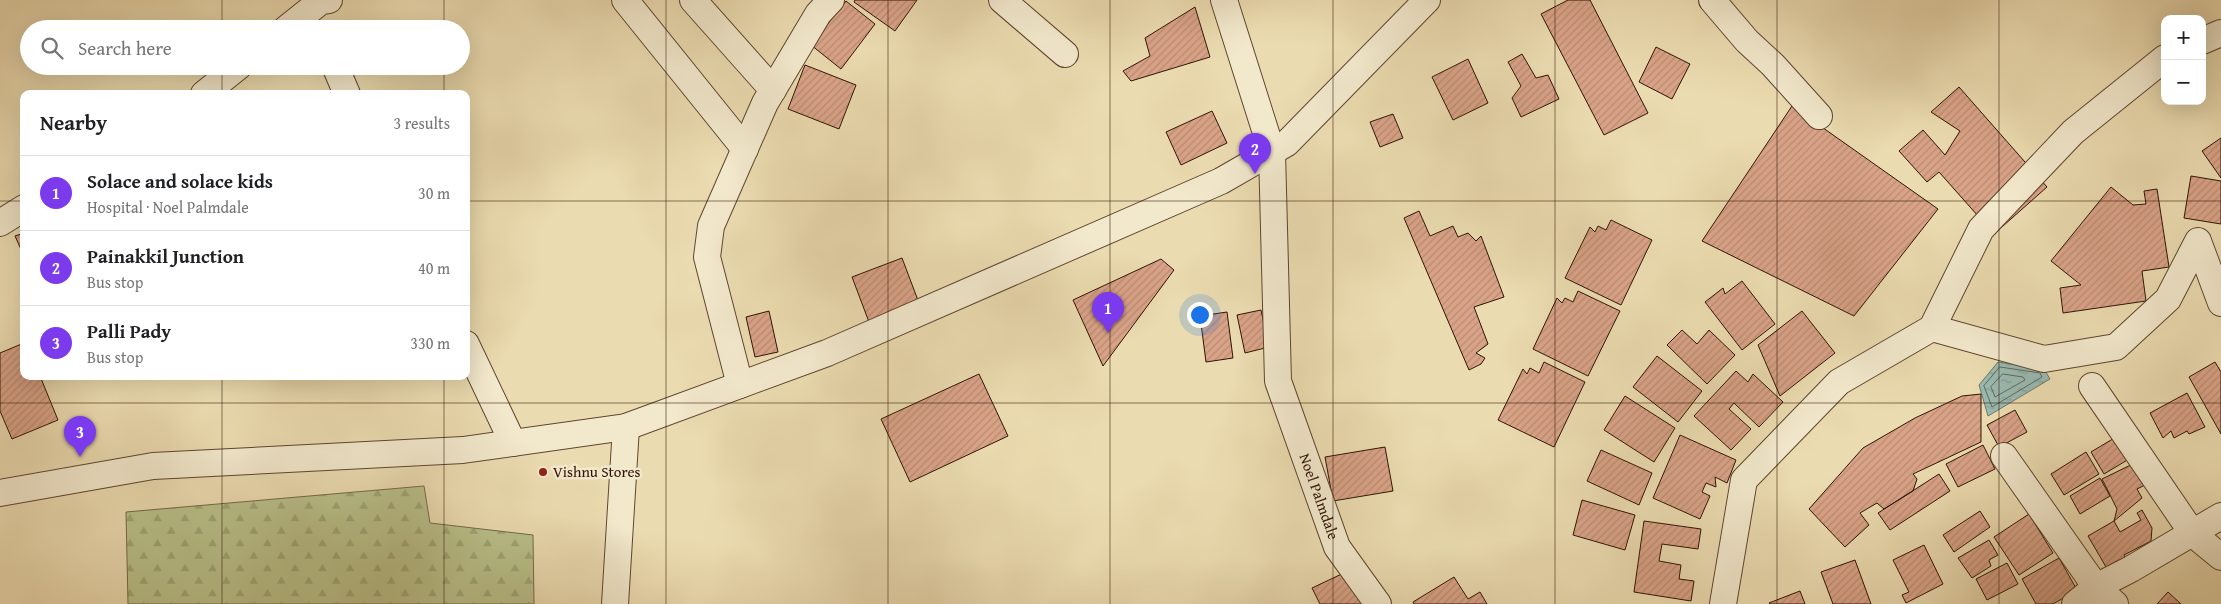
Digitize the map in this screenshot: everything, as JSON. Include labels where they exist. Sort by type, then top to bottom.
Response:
[{"type":"street","points":[[297,20],[323,0]]},
{"type":"street","points":[[321,20],[323,0]]},
{"type":"street","points":[[626,0],[745,149]]},
{"type":"street","points":[[693,0],[772,90]]},
{"type":"street","points":[[740,385],[707,257],[712,226],[772,90],[818,14],[831,0]]},
{"type":"street","points":[[1002,0],[1065,54]]},
{"type":"street","name":"Noel Palmdale","points":[[1224,0],[1272,152],[1278,381],[1337,547],[1378,604]]},
{"type":"street","points":[[0,493],[153,466],[463,450],[626,426],[827,353],[1220,181],[1287,143],[1427,0]]},
{"type":"street","points":[[1712,0],[1747,41],[1773,65],[1819,116]]},
{"type":"street","points":[[2206,39],[2221,33]]},
{"type":"street","points":[[1723,604],[1744,480],[1840,382],[1932,328],[1981,229],[2072,132],[2162,60]]},
{"type":"street","points":[[209,90],[228,75]]},
{"type":"street","points":[[339,75],[345,90]]},
{"type":"street","points":[[0,223],[20,210]]},
{"type":"street","points":[[1932,328],[2044,359],[2116,348],[2168,299],[2198,241],[2221,303]]},
{"type":"street","points":[[470,352],[513,443]]},
{"type":"street","points":[[2092,386],[2193,534],[2221,557]]},
{"type":"street","points":[[615,604],[626,426]]},
{"type":"street","points":[[2004,456],[2096,587],[2115,604]]},
{"type":"street","points":[[2076,604],[2096,587],[2193,534],[2221,516]]},
{"type":"green space","points":[[424,486],[430,523],[533,535],[534,604],[128,604],[126,512]]},
{"type":"water","points":[[1998,362],[2044,369],[2050,379],[1988,416],[1979,385]]},
{"type":"building","points":[[855,0],[917,0],[895,31],[854,2]]},
{"type":"building","points":[[1568,0],[1590,0],[1648,113],[1604,135],[1541,14]]},
{"type":"building","points":[[846,1],[875,24],[841,69],[811,45]]},
{"type":"building","points":[[1195,7],[1210,57],[1131,81],[1123,71],[1150,56],[1145,38]]},
{"type":"building","points":[[1656,47],[1690,64],[1672,99],[1639,82]]},
{"type":"building","points":[[1522,54],[1536,78],[1548,75],[1559,99],[1521,117],[1512,98],[1521,86],[1508,62]]},
{"type":"building","points":[[1468,59],[1488,103],[1453,120],[1432,77]]},
{"type":"building","points":[[805,65],[856,85],[839,129],[788,109]]},
{"type":"building","points":[[1959,87],[2047,187],[1994,234],[1939,172],[1927,182],[1899,151],[1923,130],[1945,155],[1960,131],[1931,112]]},
{"type":"building","points":[[1792,106],[1938,209],[1854,316],[1702,241]]},
{"type":"building","points":[[1212,111],[1227,143],[1181,165],[1166,132]]},
{"type":"building","points":[[1393,114],[1403,138],[1380,147],[1370,122]]},
{"type":"building","points":[[2221,138],[2221,178],[2202,151]]},
{"type":"building","points":[[2191,176],[2221,181],[2221,224],[2184,218]]},
{"type":"building","points":[[2111,187],[2133,205],[2146,204],[2144,191],[2157,189],[2169,267],[2142,271],[2146,301],[2063,313],[2060,288],[2081,285],[2051,261]]},
{"type":"building","points":[[1419,211],[1430,236],[1453,226],[1458,237],[1468,233],[1476,241],[1481,236],[1504,297],[1474,307],[1488,344],[1476,353],[1485,358],[1481,364],[1469,370],[1404,218]]},
{"type":"building","points":[[1611,220],[1652,240],[1621,305],[1565,278],[1590,227],[1595,232],[1598,226],[1606,230]]},
{"type":"building","points":[[20,234],[20,247],[15,236]]},
{"type":"building","points":[[902,258],[919,303],[869,322],[852,277]]},
{"type":"building","points":[[1161,259],[1174,270],[1103,366],[1073,300]]},
{"type":"building","points":[[1742,281],[1775,324],[1742,350],[1705,302],[1723,288],[1725,294]]},
{"type":"building","points":[[1578,291],[1620,311],[1588,376],[1533,349],[1557,298],[1562,303],[1565,298],[1573,302]]},
{"type":"building","points":[[1261,310],[1269,347],[1245,353],[1237,315]]},
{"type":"building","points":[[769,311],[778,352],[755,357],[746,317]]},
{"type":"building","points":[[1802,311],[1835,353],[1780,396],[1758,345]]},
{"type":"building","points":[[1227,312],[1233,358],[1206,362],[1200,316]]},
{"type":"building","points":[[1682,330],[1697,344],[1709,330],[1735,355],[1707,384],[1667,345]]},
{"type":"building","points":[[20,345],[20,380],[42,380],[58,420],[12,439],[0,411],[0,353]]},
{"type":"building","points":[[1657,356],[1702,391],[1678,422],[1633,387]]},
{"type":"building","points":[[1544,362],[1585,382],[1554,447],[1498,420],[1523,369],[1527,374],[1530,368],[1539,373]]},
{"type":"building","points":[[2215,362],[2221,372],[2221,434],[2189,377]]},
{"type":"building","points":[[1736,371],[1748,382],[1753,374],[1783,402],[1759,427],[1734,403],[1729,409],[1751,429],[1731,450],[1694,416]]},
{"type":"building","points":[[979,374],[1008,436],[910,482],[881,419]]},
{"type":"building","points":[[2187,393],[2205,427],[2189,434],[2187,431],[2174,438],[2171,431],[2163,438],[2150,413]]},
{"type":"building","points":[[1981,394],[1981,442],[1913,474],[1917,479],[1913,491],[1884,509],[1877,503],[1860,513],[1869,525],[1845,547],[1809,509],[1863,448],[1915,418],[1962,396]]},
{"type":"building","points":[[1625,396],[1675,428],[1654,462],[1604,430]]},
{"type":"building","points":[[2015,410],[2027,432],[1999,447],[1987,425]]},
{"type":"building","points":[[1680,435],[1736,460],[1727,483],[1715,477],[1716,487],[1706,483],[1702,492],[1710,496],[1700,519],[1653,498]]},
{"type":"building","points":[[2116,437],[2129,459],[2104,474],[2091,452]]},
{"type":"building","points":[[1983,445],[1995,469],[1958,487],[1946,464]]},
{"type":"building","points":[[1385,447],[1393,491],[1333,501],[1325,457]]},
{"type":"building","points":[[1601,450],[1652,473],[1639,505],[1587,481]]},
{"type":"building","points":[[2086,452],[2099,474],[2064,495],[2051,474]]},
{"type":"building","points":[[2139,461],[2149,483],[2137,489],[2142,498],[2114,521],[2117,509],[2102,479]]},
{"type":"building","points":[[1939,474],[1950,491],[1890,530],[1878,513]]},
{"type":"building","points":[[2100,478],[2110,496],[2080,514],[2070,496]]},
{"type":"building","points":[[1582,500],[1635,515],[1625,550],[1573,535]]},
{"type":"building","points":[[2142,510],[2152,528],[2151,541],[2124,555],[2128,563],[2121,567],[2117,561],[2106,567],[2088,536],[2114,521],[2120,532],[2141,520],[2137,513]]},
{"type":"building","points":[[1980,511],[1990,527],[1954,552],[1943,535]]},
{"type":"building","points":[[2029,514],[2053,553],[2019,575],[1994,537]]},
{"type":"building","points":[[1644,521],[1701,529],[1698,549],[1662,544],[1659,561],[1681,565],[1679,579],[1694,581],[1691,601],[1634,592]]},
{"type":"building","points":[[1989,540],[1998,555],[1989,560],[1991,566],[1972,578],[1958,558]]},
{"type":"building","points":[[1924,545],[1943,584],[1906,603],[1902,595],[1909,592],[1893,560]]},
{"type":"building","points":[[2059,558],[2077,590],[2053,604],[2036,604],[2022,579]]},
{"type":"building","points":[[1855,560],[1871,604],[1833,604],[1821,572]]},
{"type":"building","points":[[2007,563],[2018,584],[1987,600],[1976,579]]},
{"type":"building","points":[[1348,571],[1364,604],[1320,604],[1312,588]]},
{"type":"building","points":[[1454,577],[1468,599],[1480,592],[1487,604],[1414,604],[1413,602]]},
{"type":"building","points":[[1800,591],[1805,604],[1769,603]]},
{"type":"building","points":[[2168,592],[2181,604],[2157,604]]},
{"type":"place","name":"Painakkil Junction","points":[[1255,174]]},
{"type":"place","name":"Solace and solace kids","points":[[1108,333]]},
{"type":"place","name":"Palli Pady","points":[[80,457]]},
{"type":"place","name":"Vishnu Stores","points":[[543,472]]}]
